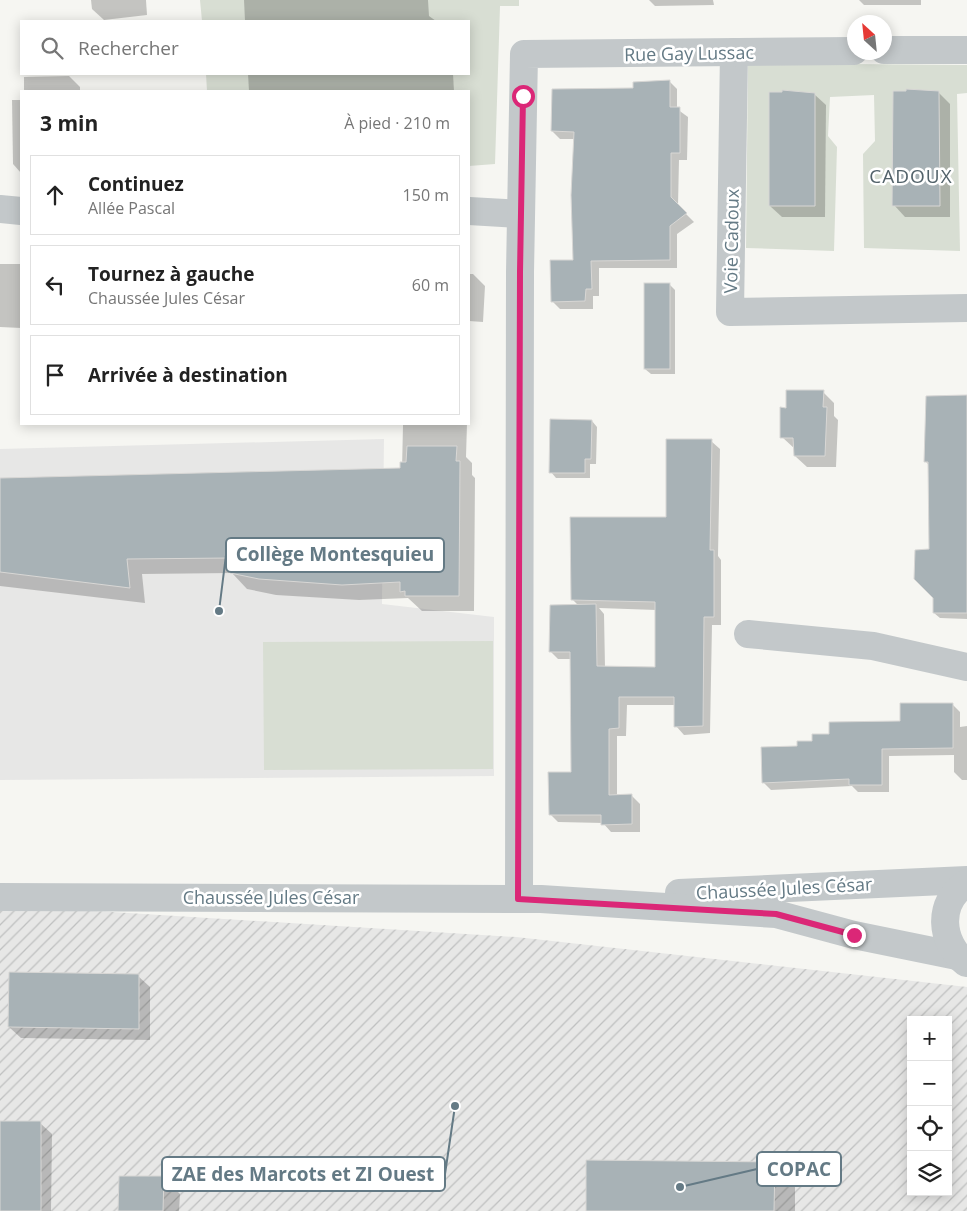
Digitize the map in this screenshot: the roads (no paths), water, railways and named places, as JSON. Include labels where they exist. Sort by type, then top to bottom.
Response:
[{"type":"street","points":[[892,50],[967,50]]},
{"type":"street","name":"Rue Gay Lussac","points":[[521,214],[524,54],[847,51]]},
{"type":"street","name":"Voie Cadoux","points":[[734,52],[730,312],[967,308]]},
{"type":"street","points":[[0,210],[20,210]]},
{"type":"street","points":[[470,211],[521,214],[530,899]]},
{"type":"street","points":[[748,634],[873,646],[967,667]]},
{"type":"street","points":[[962,960],[948,943],[944,928],[945,913],[951,899],[967,881]]},
{"type":"street","name":"Chaussée Jules César","points":[[0,897],[530,899],[967,881]]},
{"type":"street","name":"Chaussée Jules César","points":[[530,899],[776,914],[854,935],[962,960]]},
{"type":"place","name":"Collège Montesquieu","points":[[219,611]]},
{"type":"place","name":"ZAE des Marcots et ZI Ouest","points":[[455,1106]]},
{"type":"place","name":"COPAC","points":[[680,1187]]},
{"type":"district","name":"CADOUX","points":[[911,176]]}]
